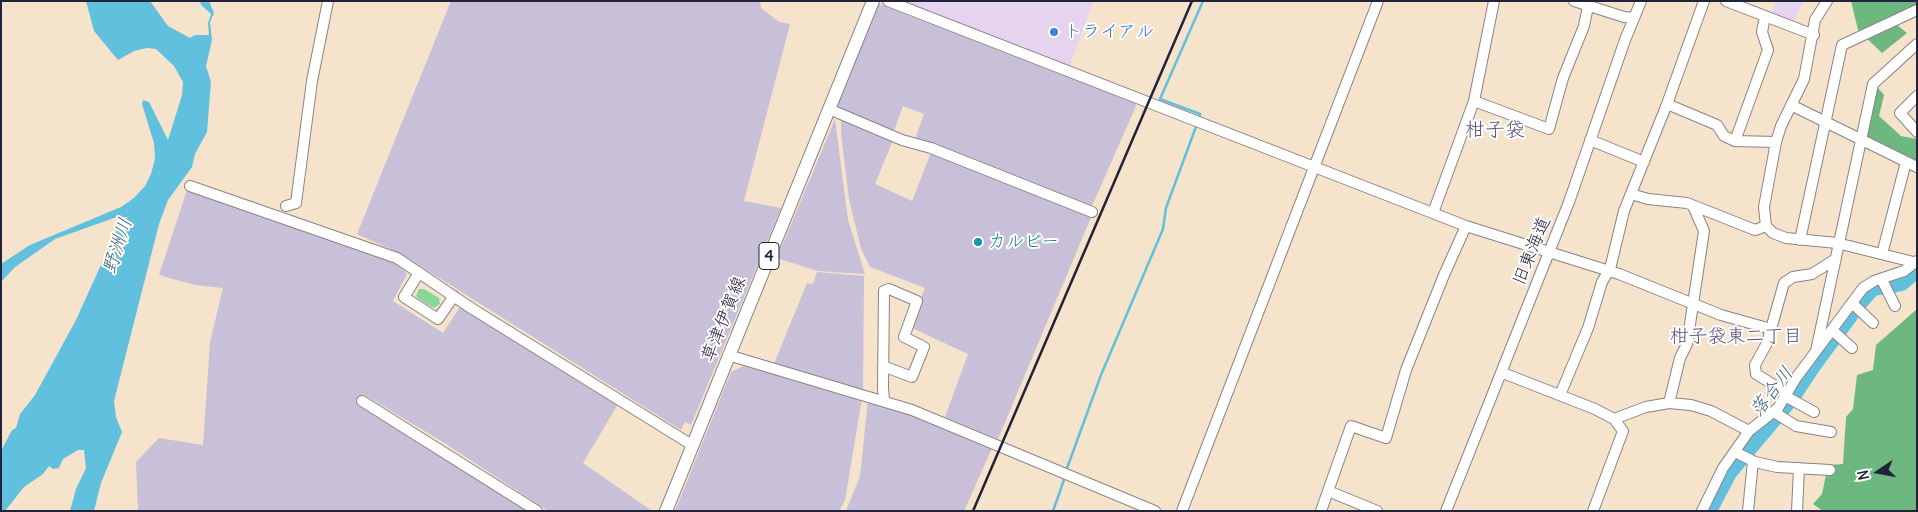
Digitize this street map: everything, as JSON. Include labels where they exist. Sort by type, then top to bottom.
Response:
[{"type":"main road","name":"草津伊賀線","points":[[666,511],[873,1]]},
{"type":"street","points":[[286,206],[296,203],[312,81],[328,1]]},
{"type":"street","points":[[888,1],[1466,226],[1609,272],[1721,315],[1771,330]]},
{"type":"street","points":[[1182,511],[1378,1]]},
{"type":"street","points":[[1433,213],[1474,101],[1494,1]]},
{"type":"street","points":[[1574,1],[1624,17],[1634,18]]},
{"type":"street","name":"旧東海道","points":[[1446,511],[1503,373],[1549,254],[1641,1]]},
{"type":"street","points":[[1560,395],[1588,328],[1602,282],[1609,272],[1616,240],[1630,194],[1667,104],[1704,1]]},
{"type":"street","points":[[1726,1],[1814,35]]},
{"type":"street","points":[[1827,1],[1815,20],[1814,35],[1804,79],[1793,106],[1781,126],[1776,142],[1764,207],[1766,226],[1773,233],[1800,240],[1838,243],[1916,262]]},
{"type":"street","points":[[1474,101],[1549,129],[1563,78],[1584,26],[1588,6]]},
{"type":"street","points":[[1800,240],[1842,45],[1917,10]]},
{"type":"street","points":[[1735,141],[1768,50],[1762,32],[1766,16]]},
{"type":"street","points":[[1815,354],[1873,84],[1917,44]]},
{"type":"street","points":[[1917,96],[1900,113],[1917,132]]},
{"type":"street","points":[[1667,104],[1716,125],[1724,136],[1735,141],[1776,142]]},
{"type":"street","points":[[1793,106],[1917,167]]},
{"type":"street","points":[[829,109],[902,140],[931,148],[1092,212]]},
{"type":"street","points":[[1590,140],[1644,162]]},
{"type":"street","points":[[1882,254],[1906,162]]},
{"type":"street","points":[[190,186],[396,258],[692,445]]},
{"type":"street","points":[[1630,194],[1693,206],[1755,230],[1766,226]]},
{"type":"street","points":[[1669,403],[1680,358],[1687,344],[1704,231],[1693,206]]},
{"type":"street","points":[[1321,511],[1352,426],[1386,438],[1406,370],[1466,226]]},
{"type":"street","points":[[1814,412],[1756,374],[1755,365],[1767,343],[1784,283],[1793,277],[1812,274],[1834,260]]},
{"type":"street","points":[[1883,284],[1916,262]]},
{"type":"street","points":[[415,271],[404,297],[438,319],[454,296]]},
{"type":"street","points":[[1702,511],[1724,468],[1749,432],[1778,414],[1815,354],[1835,332],[1855,305],[1864,288],[1874,281],[1883,284],[1895,306]]},
{"type":"street","points":[[883,366],[912,377],[924,347],[904,337],[917,301],[889,290],[884,291],[883,366],[884,401]]},
{"type":"street","points":[[1855,305],[1873,323]]},
{"type":"street","points":[[1835,332],[1852,348]]},
{"type":"street","points":[[728,355],[884,401],[993,442],[1155,511]]},
{"type":"street","points":[[1503,373],[1614,419],[1623,431],[1618,451],[1593,511]]},
{"type":"street","points":[[362,401],[537,511]]},
{"type":"street","points":[[1614,419],[1646,407],[1669,403],[1692,405],[1711,411],[1749,432]]},
{"type":"street","points":[[1778,414],[1796,426],[1831,432]]},
{"type":"street","points":[[1735,452],[1753,461],[1777,468],[1830,470]]},
{"type":"street","points":[[1748,511],[1753,461]]},
{"type":"street","points":[[1797,511],[1800,468]]},
{"type":"street","points":[[1328,491],[1377,511]]},
{"type":"shaded area","points":[[451,1],[760,1],[761,8],[779,22],[790,24],[744,201],[781,208],[691,425],[685,422],[681,430],[401,254],[357,234]]},
{"type":"shaded area","points":[[900,1],[1093,1],[1069,69]]},
{"type":"shaded area","points":[[1776,1],[1803,1],[1794,22],[1772,13]]},
{"type":"shaded area","points":[[879,4],[1135,103],[1136,106],[1092,206],[915,139],[924,114],[903,106],[894,131],[836,107]]},
{"type":"shaded area","points":[[841,116],[893,140],[875,184],[912,201],[932,150],[1092,215],[998,439],[945,417],[968,354],[910,327],[925,288],[870,267],[861,249],[849,199],[841,134]]},
{"type":"shaded area","points":[[835,119],[848,220],[865,274],[817,271],[777,258]]},
{"type":"shaded area","points":[[188,187],[397,263],[407,274],[393,301],[443,333],[460,307],[618,404],[583,463],[652,511],[548,511],[446,444],[363,394],[359,406],[528,511],[138,511],[136,462],[159,438],[203,445],[210,342],[223,288],[195,285],[159,275]]},
{"type":"shaded area","points":[[817,272],[864,276],[863,391],[774,364],[807,283],[813,284]]},
{"type":"shaded area","points":[[744,366],[862,398],[845,500],[840,509],[843,511],[675,511],[731,372]]},
{"type":"shaded area","points":[[868,400],[919,417],[993,446],[964,511],[846,511],[860,476]]},
{"type":"green space","points":[[1851,1],[1917,1],[1917,7],[1897,25],[1907,33],[1882,53],[1858,30]]},
{"type":"green space","points":[[1875,84],[1884,95],[1879,116],[1901,136],[1917,139],[1917,164],[1864,138]]},
{"type":"green space","points":[[419,289],[424,289],[439,298],[440,304],[434,308],[419,299],[416,296]]},
{"type":"green space","points":[[1917,309],[1917,511],[1823,511],[1813,504],[1822,494],[1828,465],[1843,464],[1846,417],[1853,409],[1857,375],[1873,370],[1876,345]]},
{"type":"water","name":"野洲川","points":[[86,1],[150,1],[168,26],[190,38],[195,35],[209,35],[208,23],[211,14],[201,5],[200,1],[209,1],[214,13],[210,22],[212,40],[206,66],[211,82],[207,132],[195,154],[192,167],[168,200],[159,224],[114,401],[116,417],[122,432],[101,483],[94,511],[70,511],[76,489],[86,468],[84,450],[78,450],[63,459],[59,468],[53,469],[49,466],[43,474],[24,487],[5,511],[1,511],[1,451],[12,430],[16,428],[20,414],[35,395],[76,320],[119,225],[128,217],[114,218],[55,239],[15,267],[1,282],[1,264],[30,245],[121,207],[134,198],[145,186],[155,159],[154,143],[142,104],[143,100],[149,102],[168,140],[182,95],[183,82],[174,66],[156,49],[147,48],[134,51],[118,60],[94,31]]},
{"type":"waterway","points":[[1199,119],[1200,114],[1160,99],[1203,1]]},
{"type":"waterway","points":[[1066,471],[1101,375],[1163,229],[1166,208],[1197,124]]},
{"type":"waterway","name":"落合川","points":[[1710,511],[1730,473],[1792,399],[1859,305],[1873,289],[1902,284],[1917,271]]},
{"type":"waterway","points":[[1053,511],[1065,477]]},
{"type":"railway","points":[[973,511],[1192,1]]},
{"type":"place","name":"トライアル","points":[[1054,32]]},
{"type":"place","name":"カルビー","points":[[978,242]]},
{"type":"district","name":"柑子袋","points":[[1495,130]]},
{"type":"district","name":"柑子袋東二丁目","points":[[1736,337]]}]
